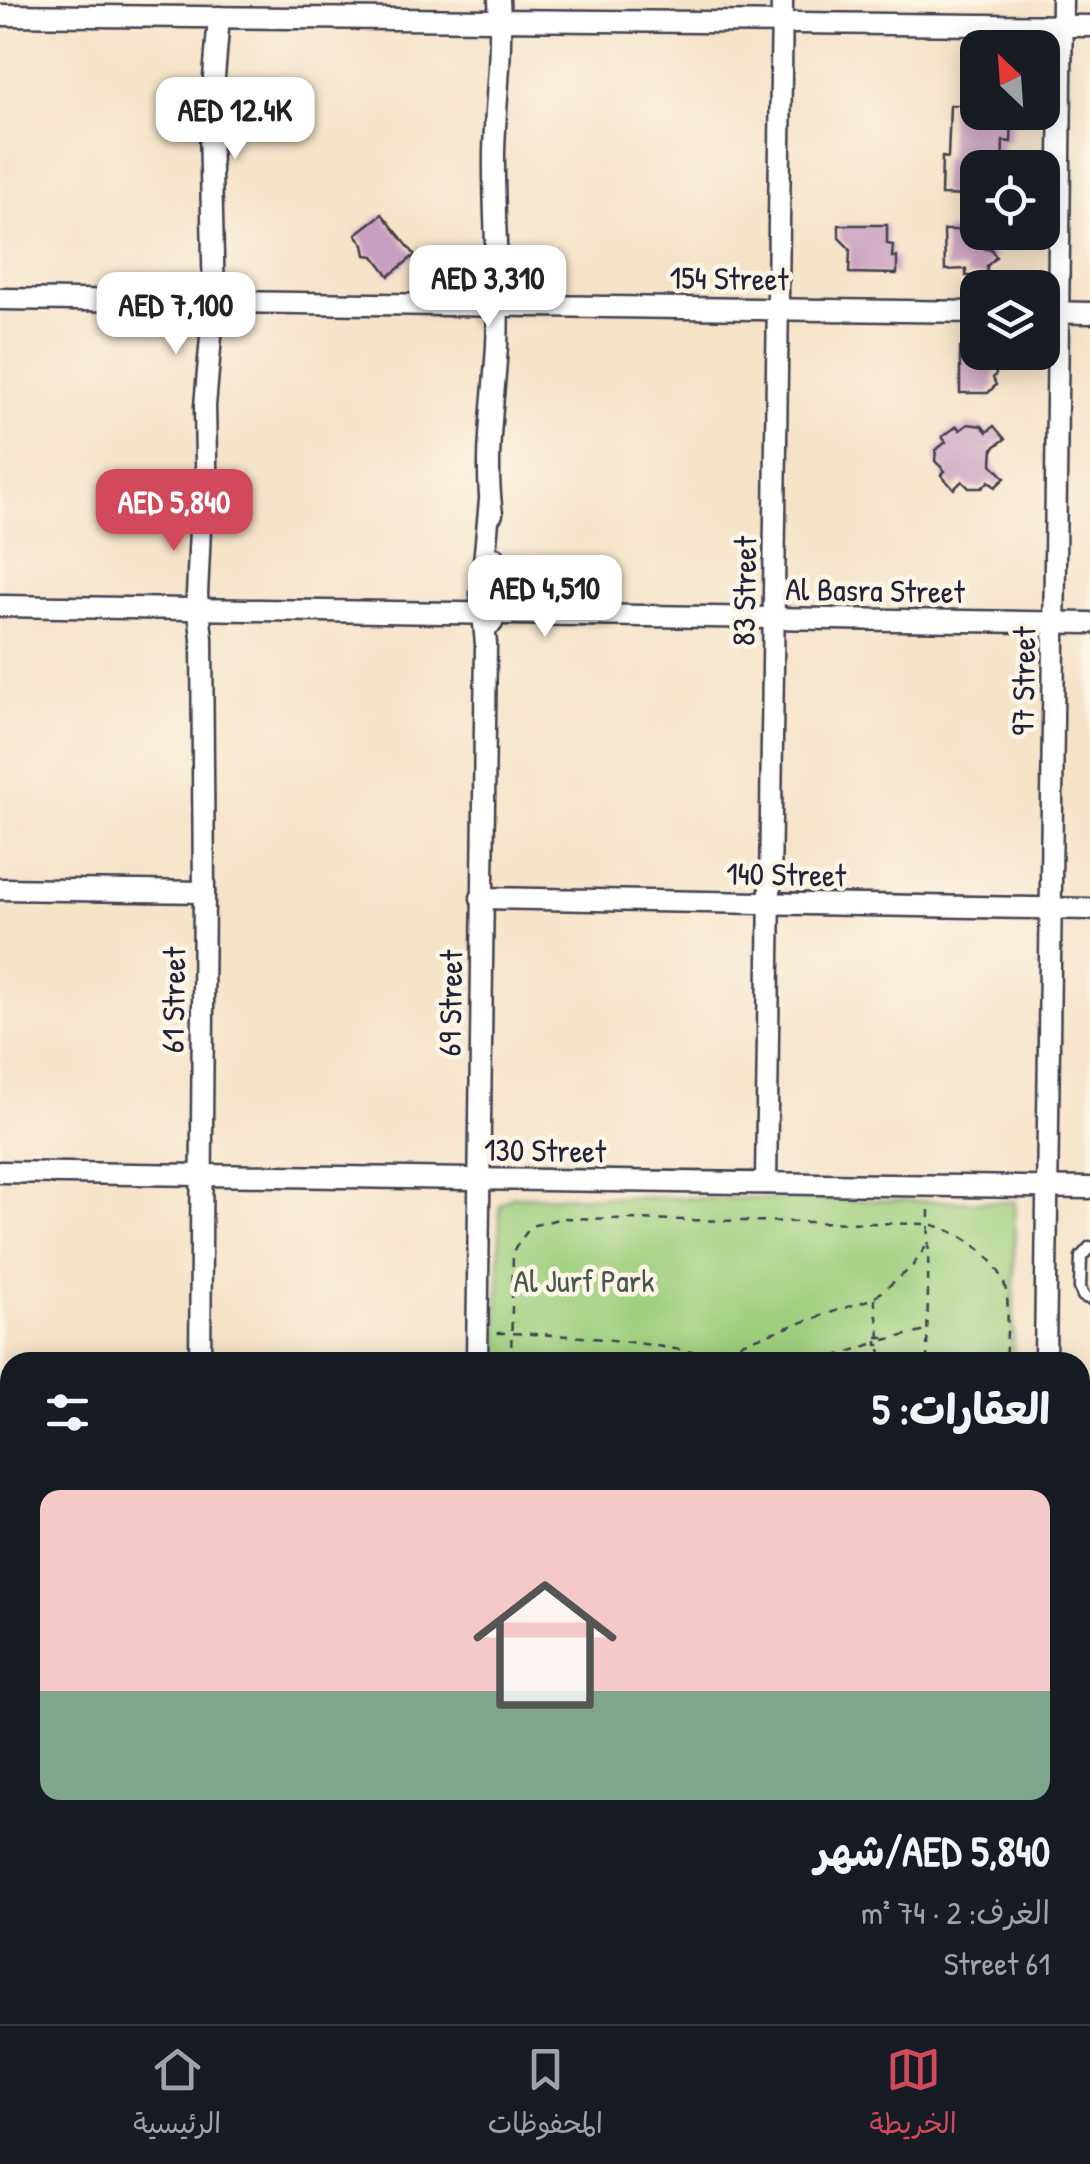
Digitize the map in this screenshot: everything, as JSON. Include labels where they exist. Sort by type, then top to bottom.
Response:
[{"type":"street","name":"83 Street","points":[[766,1183],[782,0]]},
{"type":"street","name":"97 Street","points":[[1052,270],[1062,0]]},
{"type":"street","points":[[0,15],[213,17],[494,10],[782,23],[1090,26]]},
{"type":"street","name":"69 Street","points":[[476,1352],[488,614],[485,526],[490,500],[491,402],[486,378],[492,305],[488,228],[493,204],[494,119],[490,96],[494,10]]},
{"type":"street","name":"61 Street","points":[[200,1352],[204,892],[200,529],[205,406],[201,382],[207,302],[205,224],[210,199],[206,101],[213,17]]},
{"type":"street","name":"154 Street","points":[[0,299],[960,312]]},
{"type":"street","points":[[1060,313],[1090,313]]},
{"type":"street","name":"97 Street","points":[[1044,1352],[1054,623],[1051,370]]},
{"type":"street","name":"Al Basra Street","points":[[0,606],[1090,624]]},
{"type":"street","points":[[0,889],[204,892]]},
{"type":"street","name":"140 Street","points":[[481,898],[1090,909]]},
{"type":"street","name":"130 Street","points":[[0,1172],[1090,1188]]},
{"type":"lane","points":[[1090,1248],[1081,1257],[1080,1288],[1083,1296],[1090,1299]]},
{"type":"path","points":[[927,1352],[929,1186]]},
{"type":"path","points":[[511,1352],[513,1252],[524,1233],[551,1218],[929,1224],[964,1236],[995,1269],[1007,1294],[1005,1352]]},
{"type":"path","points":[[716,1352],[874,1298],[911,1268],[929,1242]]},
{"type":"path","points":[[852,1352],[878,1344],[882,1338],[874,1298]]},
{"type":"path","points":[[880,1352],[878,1344],[882,1338],[928,1331]]},
{"type":"path","points":[[477,1333],[596,1338],[687,1352]]},
{"type":"green space","name":"Al Jurf Park","points":[[513,1196],[1015,1202],[1013,1352],[498,1352],[500,1205]]},
{"type":"building","points":[[950,105],[960,105],[960,130],[1011,130],[1011,142],[1003,141],[1003,150],[960,150],[960,196],[941,195],[942,157],[948,158]]},
{"type":"building","points":[[382,214],[415,255],[389,276],[374,256],[366,255],[356,234]]},
{"type":"building","points":[[839,225],[887,225],[887,244],[893,245],[892,257],[897,257],[897,274],[849,273],[850,249],[839,238]]},
{"type":"building","points":[[944,230],[960,230],[960,250],[992,250],[996,257],[987,270],[945,270]]},
{"type":"building","points":[[960,370],[996,370],[996,385],[988,393],[960,393]]},
{"type":"building","points":[[968,424],[982,426],[987,432],[994,426],[1005,439],[993,448],[992,464],[1005,478],[995,487],[989,481],[982,488],[969,488],[962,481],[954,489],[935,461],[936,450],[946,442],[942,437],[957,426],[960,430]]}]
